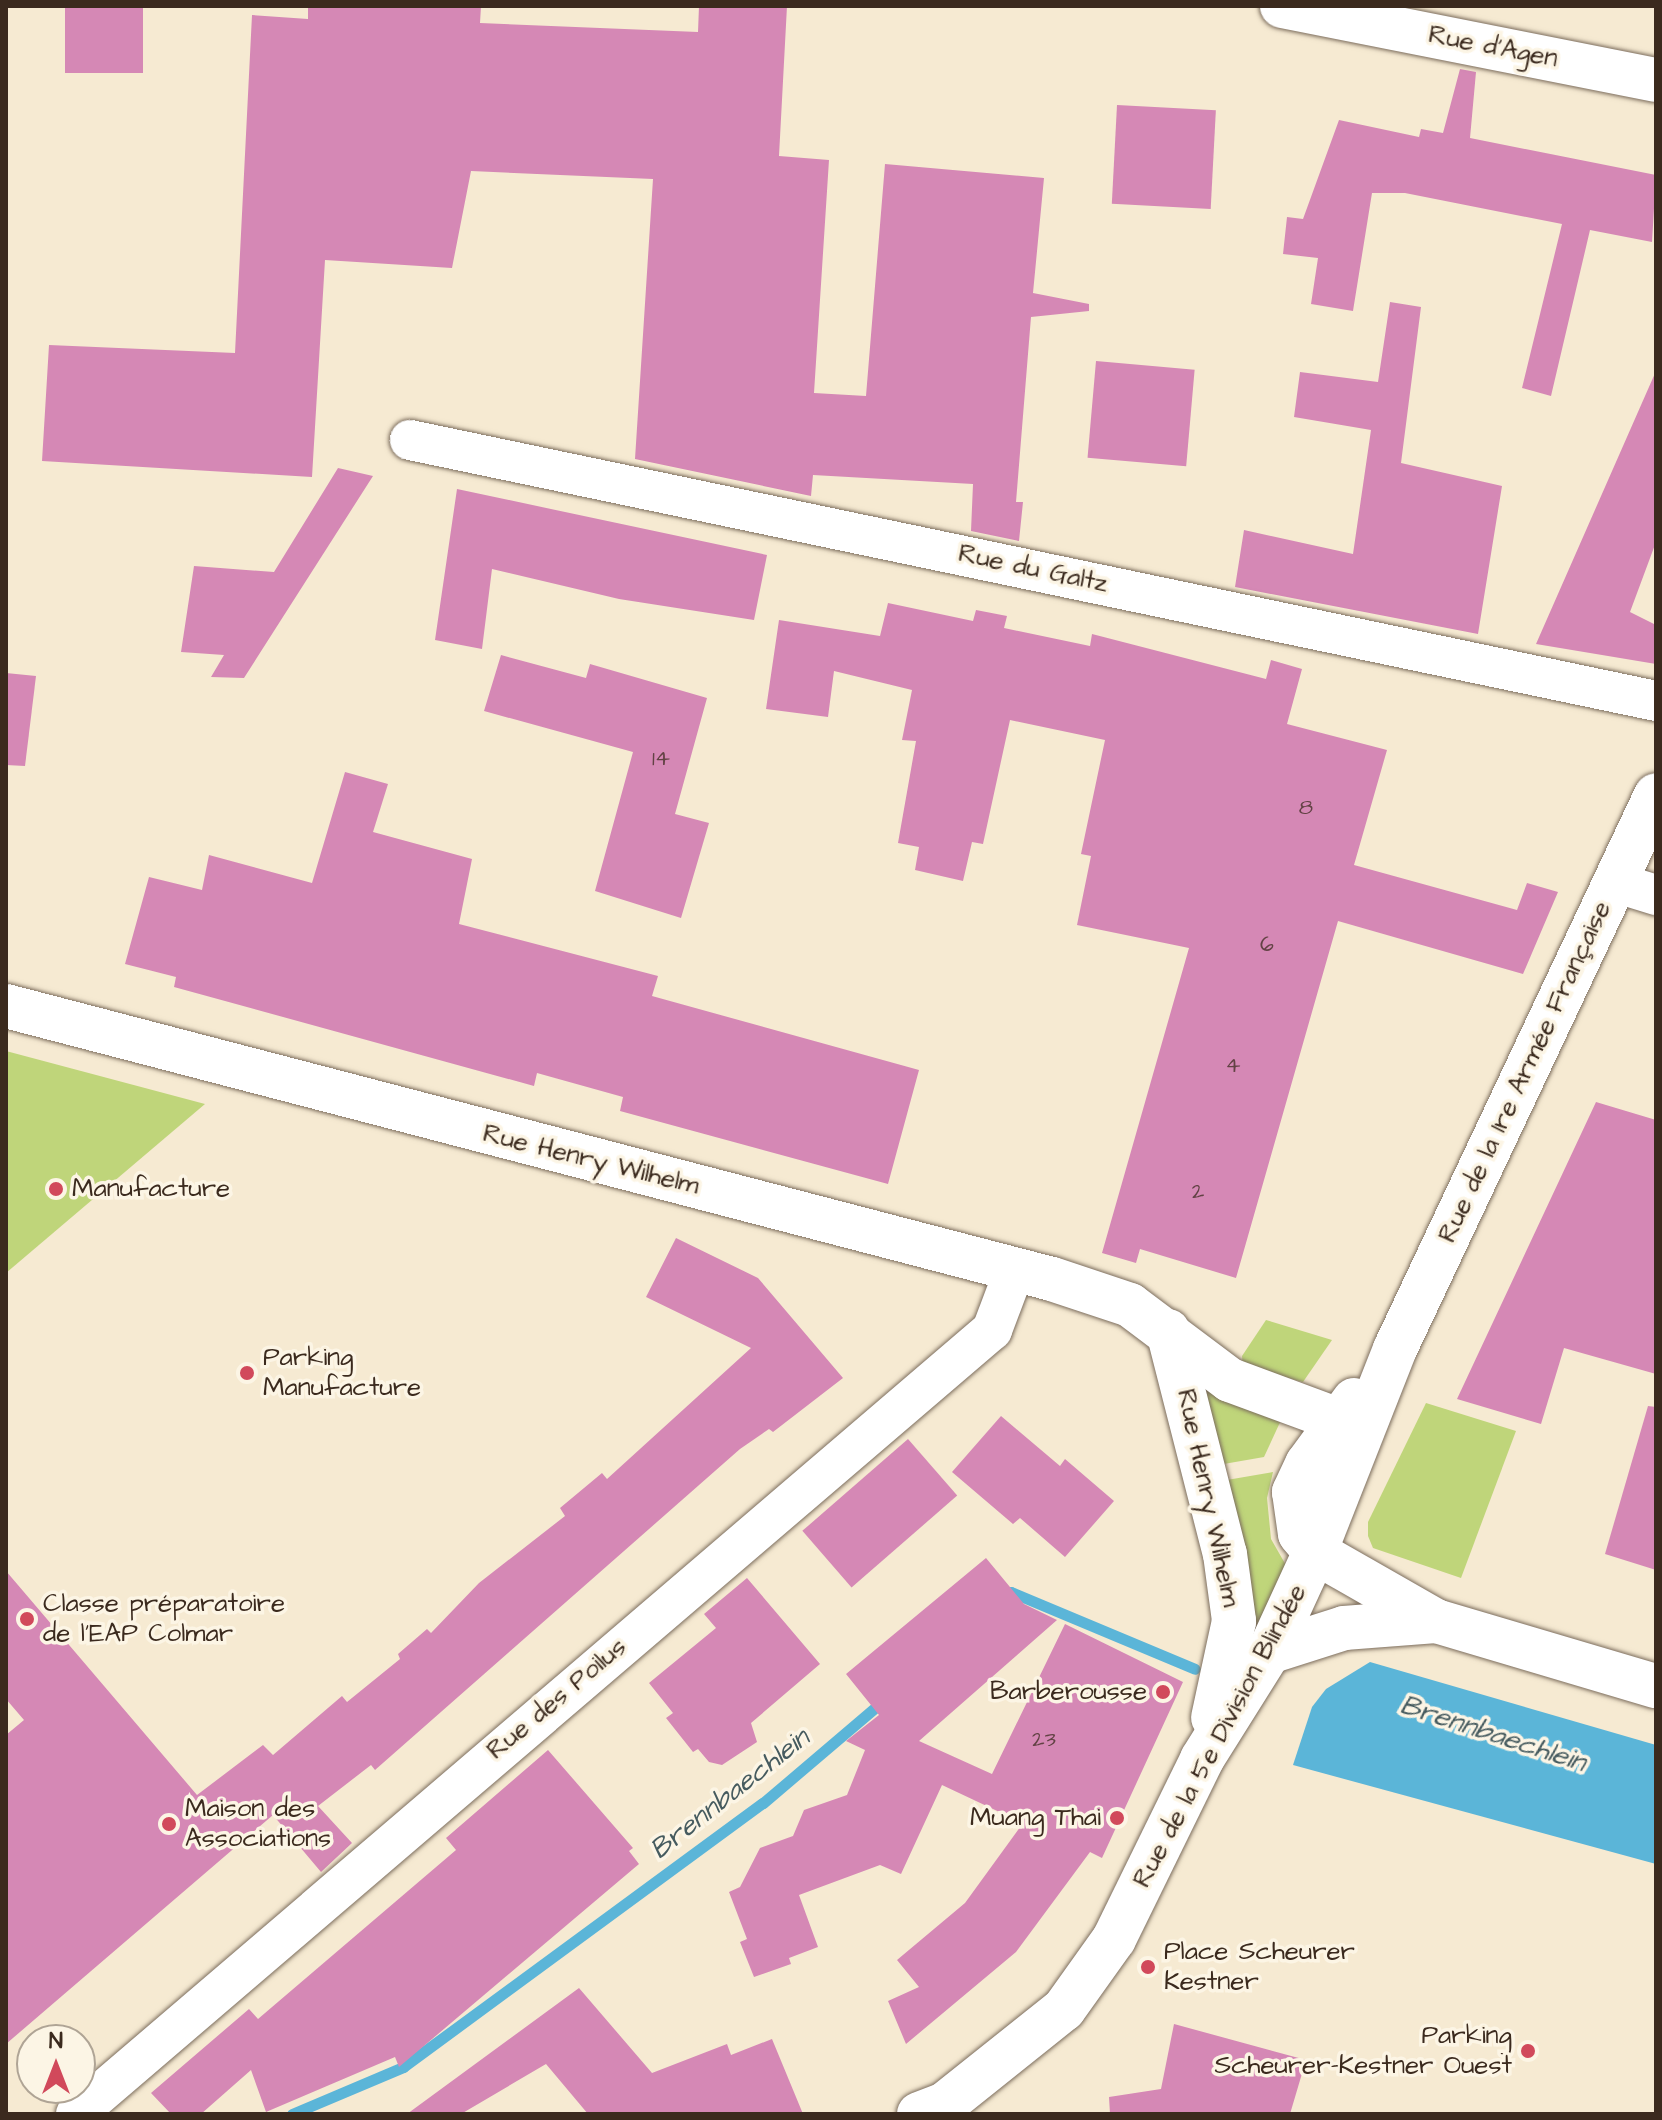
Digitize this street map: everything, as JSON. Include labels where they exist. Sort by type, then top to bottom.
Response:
[{"type":"main road","name":"Rue d'Agen","points":[[1282,6],[1656,80]]},
{"type":"main road","name":"Rue de la 1re Armée Française","points":[[1395,1349],[1656,795]]},
{"type":"main road","name":"Rue Henry Wilhelm","points":[[6,1006],[1015,1269],[1130,1305],[1230,1380],[1338,1420]]},
{"type":"main road","name":"Rue Henry Wilhelm","points":[[1168,1331],[1225,1554],[1234,1621],[1202,1759]]},
{"type":"main road","name":"Rue de la 5e Division Blindée","points":[[1315,1552],[1300,1534],[1294,1492],[1338,1420],[1395,1349]]},
{"type":"main road","name":"Rue de la 5e Division Blindée","points":[[919,2114],[945,2104],[1064,2009],[1114,1939],[1202,1759],[1269,1652],[1315,1552],[1395,1349]]},
{"type":"main road","points":[[1315,1552],[1436,1621],[1656,1686]]},
{"type":"main road","points":[[1269,1652],[1344,1628],[1436,1621]]},
{"type":"street","name":"Rue du Galtz","points":[[410,440],[1656,701]]},
{"type":"street","points":[[1614,882],[1656,895]]},
{"type":"street","name":"Rue des Poilus","points":[[76,2114],[992,1330],[1015,1269]]},
{"type":"green space","name":"Manufacture","points":[[6,1051],[205,1104],[6,1273]]},
{"type":"green space","points":[[1266,1320],[1332,1340],[1303,1382],[1243,1366],[1242,1356]]},
{"type":"green space","points":[[1202,1385],[1282,1418],[1264,1457],[1218,1465]]},
{"type":"green space","points":[[1426,1403],[1516,1431],[1461,1578],[1373,1548],[1368,1536],[1368,1522]]},
{"type":"green space","points":[[1273,1472],[1267,1498],[1271,1539],[1287,1567],[1251,1645],[1221,1481]]},
{"type":"water","points":[[1370,1662],[1656,1745],[1656,1864],[1293,1765],[1312,1707],[1326,1689]]},
{"type":"building","points":[[65,6],[143,6],[143,73],[65,73]]},
{"type":"building","points":[[308,6],[481,6],[480,23],[698,32],[699,6],[787,6],[779,156],[829,160],[814,393],[866,396],[885,164],[1044,178],[1033,293],[1089,304],[1089,311],[1031,317],[1016,502],[1023,502],[1019,541],[971,531],[973,484],[813,475],[811,496],[635,459],[653,179],[471,171],[452,268],[325,260],[312,477],[42,461],[49,345],[235,353],[252,15],[308,19]]},
{"type":"building","points":[[1460,69],[1476,72],[1470,138],[1656,175],[1652,242],[1590,230],[1551,396],[1522,388],[1562,224],[1405,193],[1372,193],[1353,311],[1311,304],[1318,258],[1283,254],[1287,217],[1303,219],[1339,120],[1419,137],[1421,129],[1443,133]]},
{"type":"building","points":[[1117,105],[1216,110],[1211,209],[1112,204]]},
{"type":"building","points":[[1390,302],[1421,307],[1401,463],[1502,486],[1478,634],[1235,587],[1244,530],[1353,554],[1371,430],[1294,417],[1300,372],[1378,382]]},
{"type":"building","points":[[1096,361],[1195,370],[1186,466],[1088,458]]},
{"type":"building","points":[[1656,371],[1656,542],[1630,612],[1656,625],[1656,664],[1536,644]]},
{"type":"building","points":[[338,468],[373,476],[244,678],[211,677],[224,655],[181,652],[194,566],[274,572]]},
{"type":"building","points":[[457,489],[767,555],[754,620],[619,599],[492,569],[482,649],[435,640]]},
{"type":"building","points":[[888,603],[973,621],[976,610],[1007,616],[1004,628],[1090,646],[1092,634],[1266,679],[1271,660],[1302,669],[1287,724],[1387,750],[1354,865],[1517,910],[1527,883],[1558,892],[1523,974],[1338,921],[1236,1278],[1140,1249],[1136,1263],[1102,1253],[1189,948],[1077,925],[1091,856],[1081,854],[1105,740],[1010,720],[983,844],[972,842],[963,881],[915,870],[919,847],[898,843],[916,741],[902,740],[912,690],[834,671],[828,717],[766,709],[779,620],[880,636]]},
{"type":"building","points":[[501,655],[586,678],[590,664],[707,698],[675,814],[709,823],[681,918],[595,891],[633,752],[484,711]]},
{"type":"building","points":[[6,673],[36,676],[25,766],[6,765]]},
{"type":"building","points":[[345,772],[388,784],[373,832],[472,859],[459,924],[658,976],[652,996],[919,1070],[888,1184],[620,1111],[623,1097],[537,1073],[534,1086],[174,987],[176,977],[125,964],[149,877],[202,890],[209,855],[312,883]]},
{"type":"building","points":[[1596,1102],[1656,1120],[1656,1374],[1564,1348],[1541,1424],[1457,1399]]},
{"type":"building","points":[[676,1238],[758,1278],[843,1378],[773,1432],[769,1429],[740,1449],[375,1770],[371,1765],[318,1806],[352,1843],[321,1872],[273,1815],[29,2024],[16,2024],[16,2035],[6,2044],[6,1735],[24,1720],[6,1699],[6,1571],[197,1795],[263,1745],[273,1755],[342,1696],[347,1702],[400,1659],[398,1654],[427,1629],[431,1633],[479,1583],[565,1516],[560,1508],[602,1473],[607,1479],[751,1348],[646,1297]]},
{"type":"building","points":[[1648,1406],[1656,1407],[1656,1570],[1605,1554]]},
{"type":"building","points":[[1001,1416],[1060,1466],[1065,1459],[1114,1501],[1065,1557],[1020,1518],[1013,1524],[952,1472]]},
{"type":"building","points":[[908,1439],[957,1496],[852,1587],[802,1531]]},
{"type":"building","points":[[986,1558],[1024,1604],[1057,1620],[919,1741],[992,1774],[1065,1624],[1183,1682],[1102,1858],[1090,1852],[1016,1952],[906,2044],[888,2001],[919,1987],[897,1960],[965,1903],[1023,1823],[942,1785],[901,1874],[880,1865],[799,1895],[818,1947],[789,1958],[791,1964],[754,1977],[740,1942],[747,1939],[729,1892],[740,1887],[760,1848],[793,1836],[804,1810],[847,1795],[865,1750],[846,1741],[879,1715],[846,1674]]},
{"type":"building","points":[[747,1578],[820,1664],[751,1723],[757,1742],[722,1765],[709,1762],[698,1749],[693,1752],[666,1718],[673,1713],[649,1683],[716,1628],[704,1614]]},
{"type":"building","points":[[548,1750],[633,1848],[629,1851],[639,1864],[399,2067],[395,2057],[266,2112],[251,2070],[201,2114],[171,2114],[151,2093],[249,2009],[258,2019],[456,1850],[446,1838]]},
{"type":"building","points":[[579,1988],[652,2073],[727,2044],[731,2055],[772,2039],[803,2114],[588,2114],[546,2064],[461,2114],[407,2114]]},
{"type":"building","points":[[1174,2024],[1306,2060],[1290,2114],[1110,2114],[1109,2097],[1161,2089]]},
{"type":"waterway","name":"Brennbaechlein","points":[[1006,1597],[1011,1592],[1195,1669]]},
{"type":"waterway","name":"Brennbaechlein","points":[[292,2114],[403,2067],[763,1803],[883,1701]]},
{"type":"place","name":"Manufacture","points":[[56,1189]]},
{"type":"place","name":"Parking Manufacture","points":[[247,1373]]},
{"type":"place","name":"Classe préparatoire de l'EAP Colmar","points":[[27,1619]]},
{"type":"place","name":"Barberousse","points":[[1163,1692]]},
{"type":"place","name":"Muang Thai","points":[[1117,1818]]},
{"type":"place","name":"Maison des Associations","points":[[169,1824]]},
{"type":"place","name":"Place Scheurer Kestner","points":[[1148,1967]]},
{"type":"place","name":"Parking Scheurer-Kestner Ouest","points":[[1528,2051]]}]
